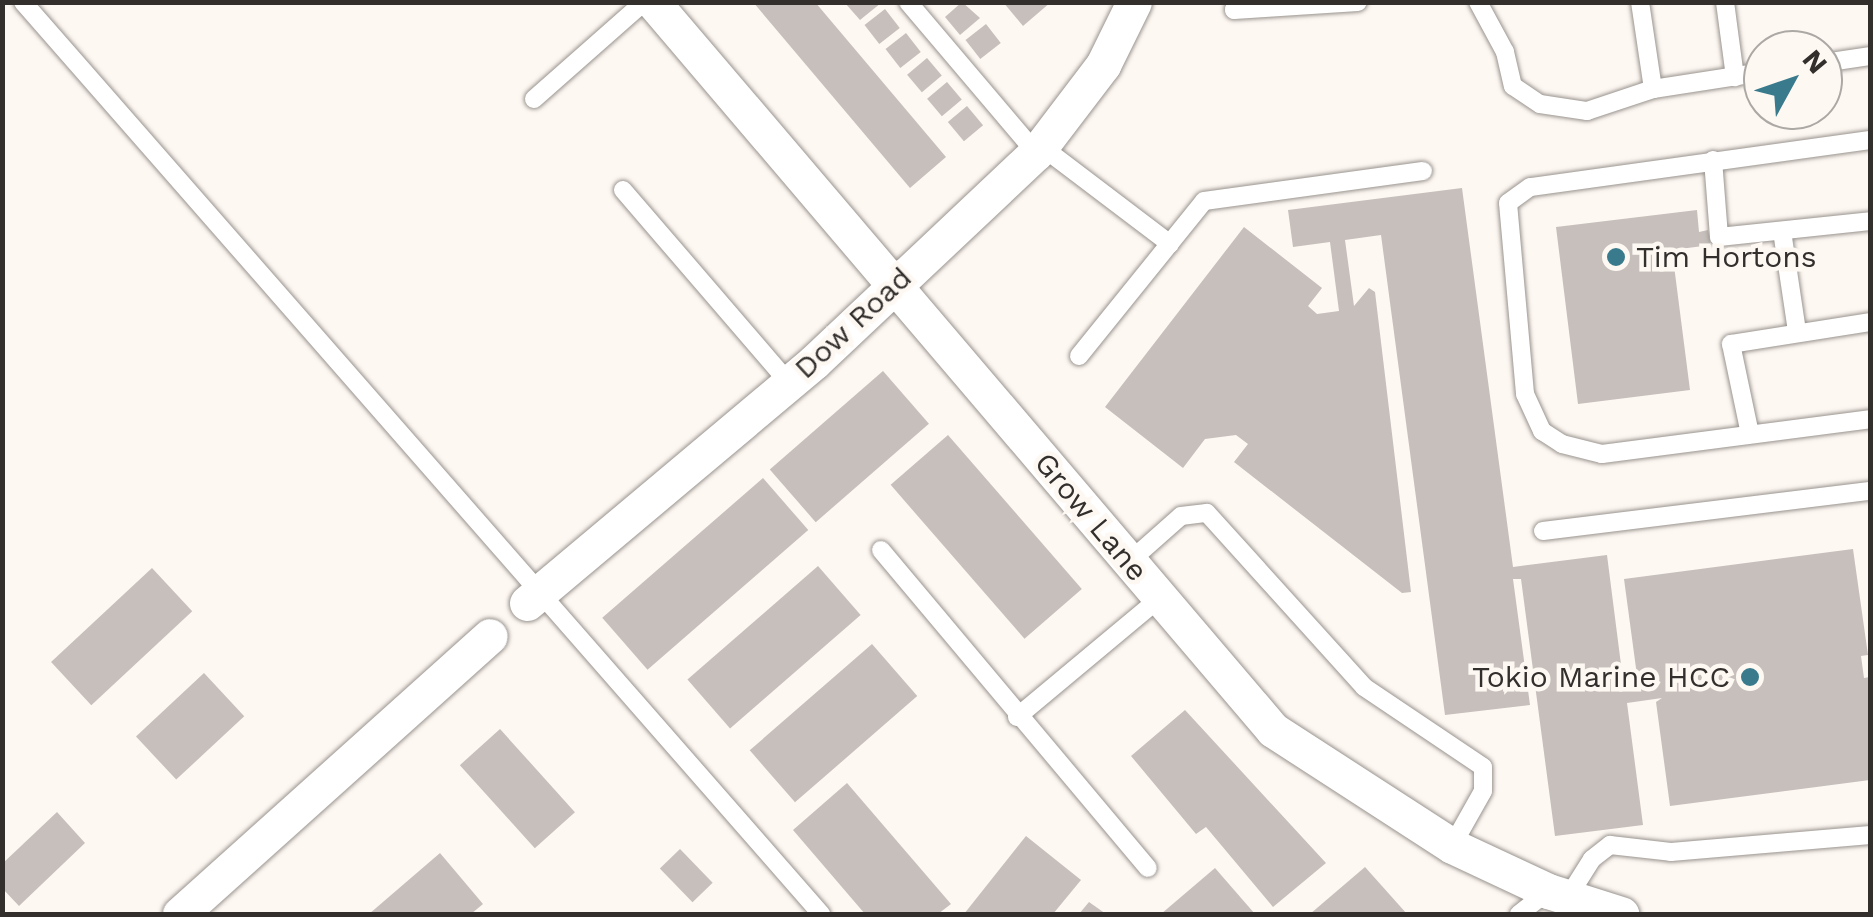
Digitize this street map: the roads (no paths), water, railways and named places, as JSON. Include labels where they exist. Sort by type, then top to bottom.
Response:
[{"type":"street","name":"Grow Lane","points":[[653,2],[1273,730],[1452,846],[1558,894],[1622,914]]},
{"type":"street","name":"Dow Road","points":[[532,599],[789,383],[1038,149],[1103,65],[1134,2]]},
{"type":"street","points":[[200,908],[490,636]]},
{"type":"lane","points":[[22,2],[509,562],[532,599],[586,649],[821,914]]},
{"type":"lane","points":[[534,98],[644,2]]},
{"type":"lane","points":[[908,2],[1038,149],[1170,244]]},
{"type":"lane","points":[[1236,2],[1234,10],[1358,2]]},
{"type":"lane","points":[[1478,2],[1505,52],[1514,86],[1540,104],[1587,112],[1653,89],[1743,76]]},
{"type":"lane","points":[[1640,2],[1653,89]]},
{"type":"lane","points":[[1725,2],[1735,77]]},
{"type":"lane","points":[[1843,60],[1870,56]]},
{"type":"lane","points":[[1870,140],[1530,186],[1508,203],[1525,394],[1542,431],[1562,444],[1602,454],[1870,419]]},
{"type":"lane","points":[[1713,160],[1719,237],[1870,221]]},
{"type":"lane","points":[[1079,356],[1204,201],[1423,171]]},
{"type":"lane","points":[[623,190],[789,383]]},
{"type":"lane","points":[[1782,231],[1797,331]]},
{"type":"lane","points":[[1750,434],[1731,344],[1870,322]]},
{"type":"lane","points":[[1542,531],[1870,490]]},
{"type":"lane","points":[[1129,562],[1181,516],[1207,513],[1364,686],[1482,767],[1483,791],[1452,846]]},
{"type":"lane","points":[[882,550],[1016,717],[1148,868]]},
{"type":"lane","points":[[1016,717],[1160,598]]},
{"type":"lane","points":[[1519,914],[1558,894],[1610,845],[1672,852],[1870,836]]},
{"type":"place","name":"Tim Hortons","points":[[1616,257]]},
{"type":"place","name":"Tokio Marine HCC","points":[[1750,677]]}]
